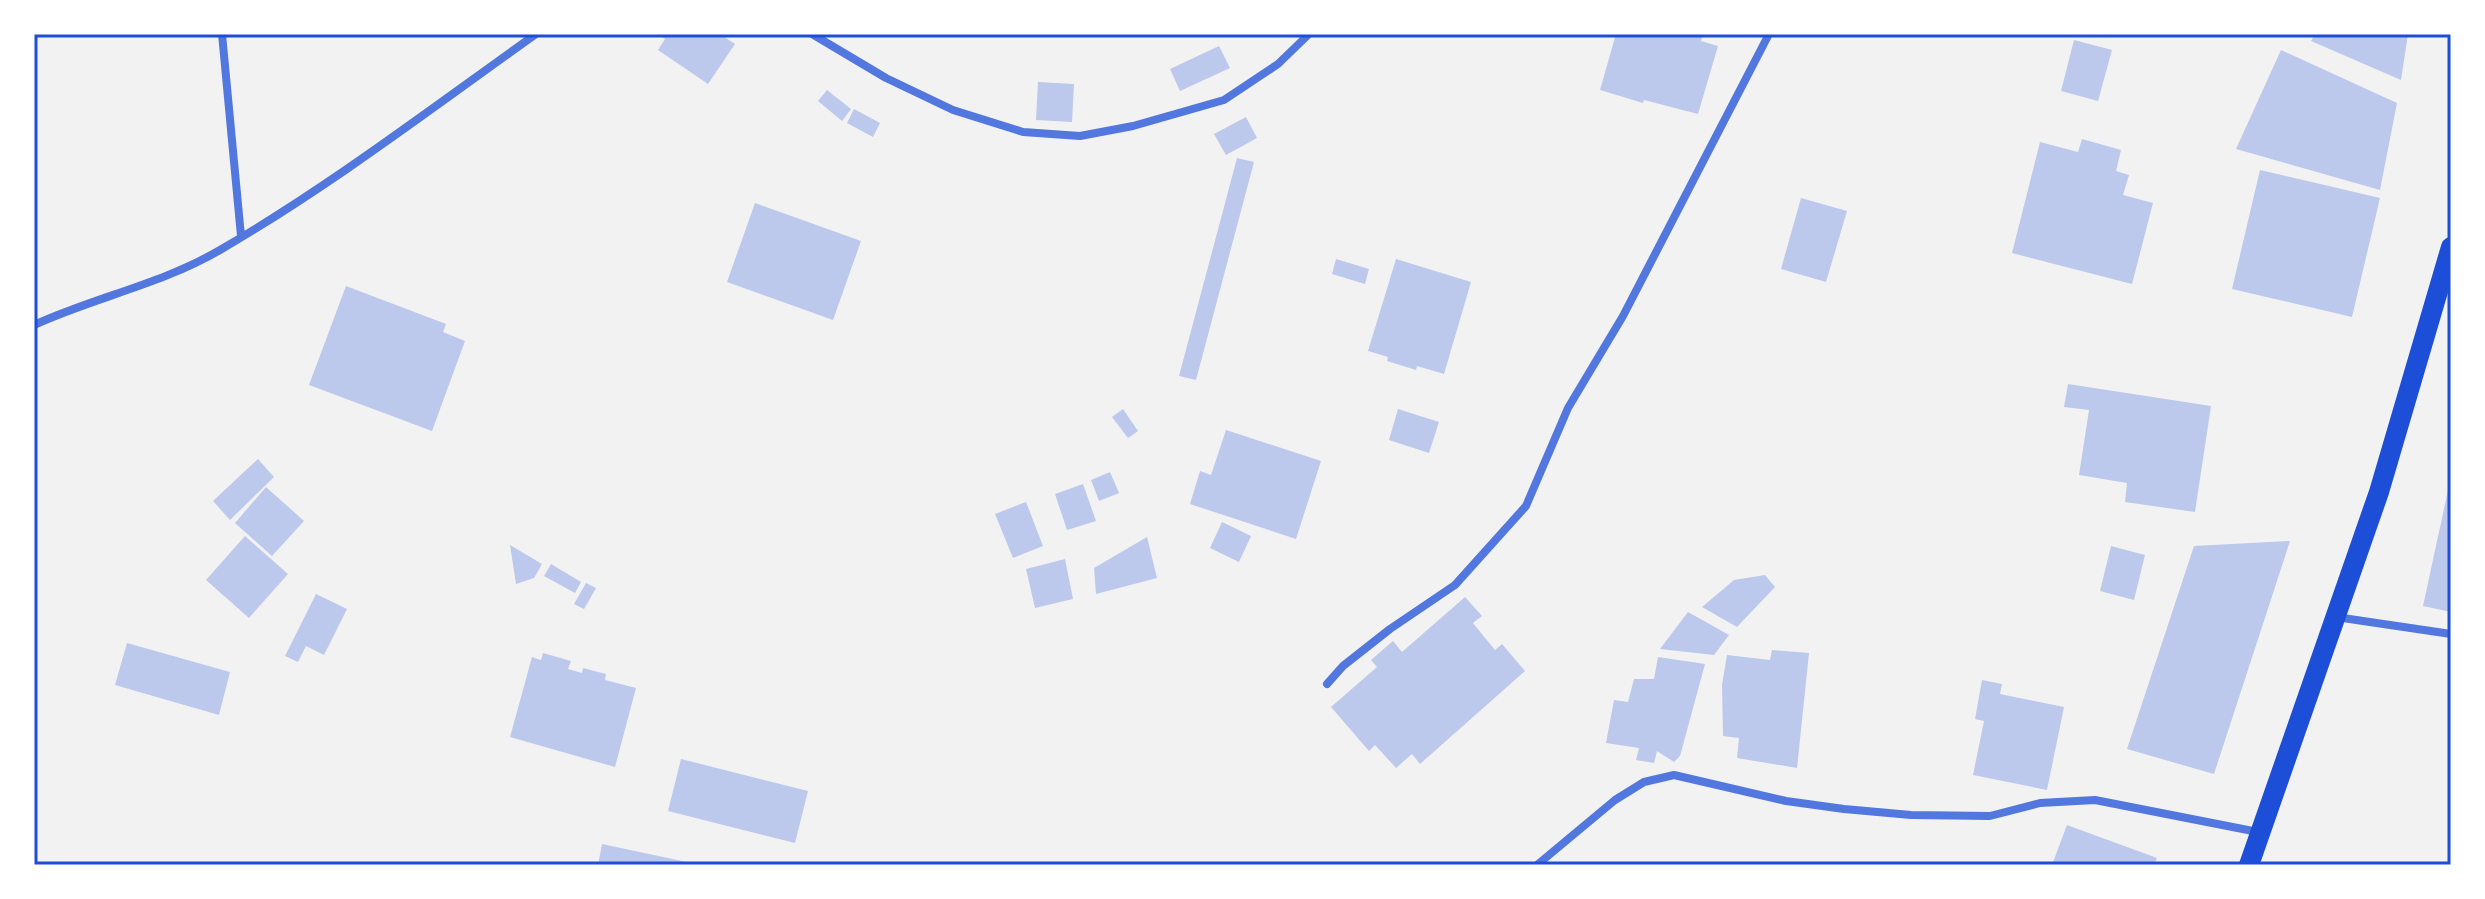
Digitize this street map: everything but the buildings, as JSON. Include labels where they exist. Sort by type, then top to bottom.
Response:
[{"type":"main road","points":[[2249,865],[2379,492],[2451,247]]},
{"type":"street","points":[[222,34],[241,236]]},
{"type":"street","points":[[34,325],[170,275],[219,251],[361,160],[536,34]]},
{"type":"street","points":[[812,34],[886,78],[953,110],[1023,132],[1080,136],[1133,126],[1224,100],[1278,64],[1309,34]]},
{"type":"street","points":[[1327,684],[1343,666],[1390,629],[1455,585],[1526,506],[1568,408],[1623,316],[1769,34]]},
{"type":"street","points":[[2336,617],[2451,634]]},
{"type":"street","points":[[1537,865],[1615,800],[1644,782],[1674,775],[1786,801],[1844,809],[1911,815],[1990,816],[2040,803],[2095,800],[2260,833]]}]
